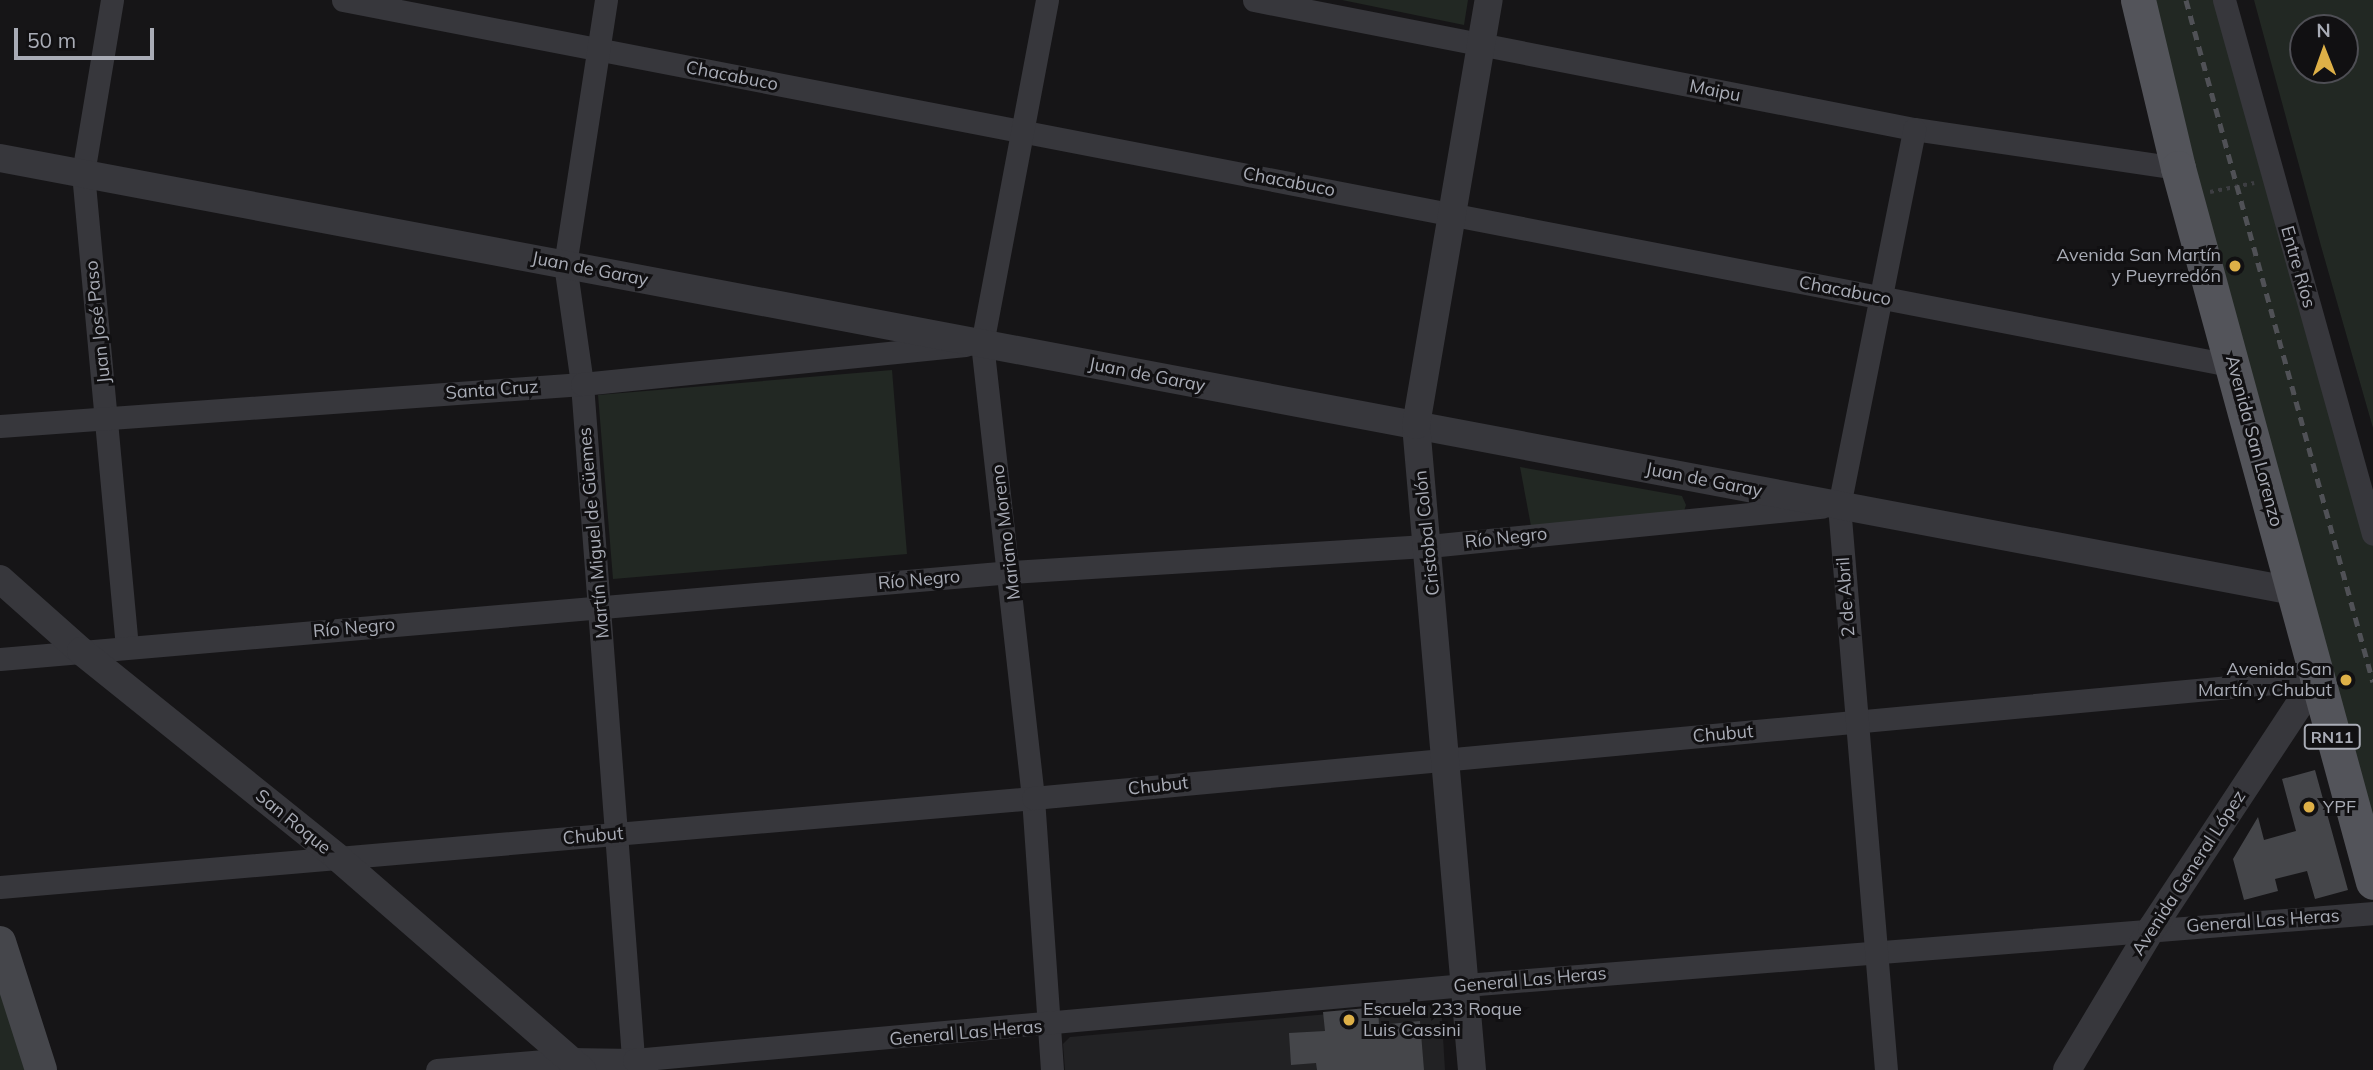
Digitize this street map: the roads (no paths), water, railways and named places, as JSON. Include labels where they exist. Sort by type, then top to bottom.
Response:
[{"type":"main road","name":"Avenida San Lorenzo","points":[[2138,0],[2183,182],[2373,882]]},
{"type":"main road","points":[[0,942],[41,1070]]},
{"type":"street","name":"Juan José Paso","points":[[112,0],[83,173],[108,417],[127,646]]},
{"type":"street","name":"Chacabuco","points":[[343,0],[2235,366]]},
{"type":"street","name":"Martín Miguel de Güemes","points":[[606,0],[565,264],[582,384],[601,608],[614,834],[634,1065]]},
{"type":"street","name":"Mariano Moreno","points":[[1047,0],[982,344],[1011,572],[1033,798],[1052,1070]]},
{"type":"street","name":"Maipu","points":[[1254,0],[2183,182]]},
{"type":"street","name":"Cristobal Colón","points":[[1472,1070],[1429,546],[1416,425],[1489,0]]},
{"type":"street","name":"Entre Ríos","points":[[2224,0],[2373,534]]},
{"type":"street","name":"2 de Abril","points":[[1886,1070],[1839,506],[1914,129]]},
{"type":"street","name":"Juan de Garay","points":[[0,158],[2294,592]]},
{"type":"street","name":"Santa Cruz","points":[[0,426],[582,384],[982,344]]},
{"type":"street","name":"Río Negro","points":[[0,659],[1011,572],[1429,546],[1839,506]]},
{"type":"street","name":"San Roque","points":[[0,579],[81,651],[337,857],[576,1065]]},
{"type":"street","name":"Chubut","points":[[0,887],[1033,798],[2316,679]]},
{"type":"street","name":"Avenida General López","points":[[2067,1070],[2152,928],[2316,679]]},
{"type":"street","name":"General Las Heras","points":[[437,1070],[634,1065],[1465,985],[2152,928],[2373,913]]},
{"type":"railway","points":[[2186,0],[2373,682]]},
{"type":"place","name":"Avenida San Martín y Pueyrredón","points":[[2235,266]]},
{"type":"place","name":"Avenida San Martín y Chubut","points":[[2346,680]]},
{"type":"place","name":"YPF","points":[[2309,807]]},
{"type":"place","name":"Escuela 233 Roque Luis Cassini","points":[[1349,1020]]}]
